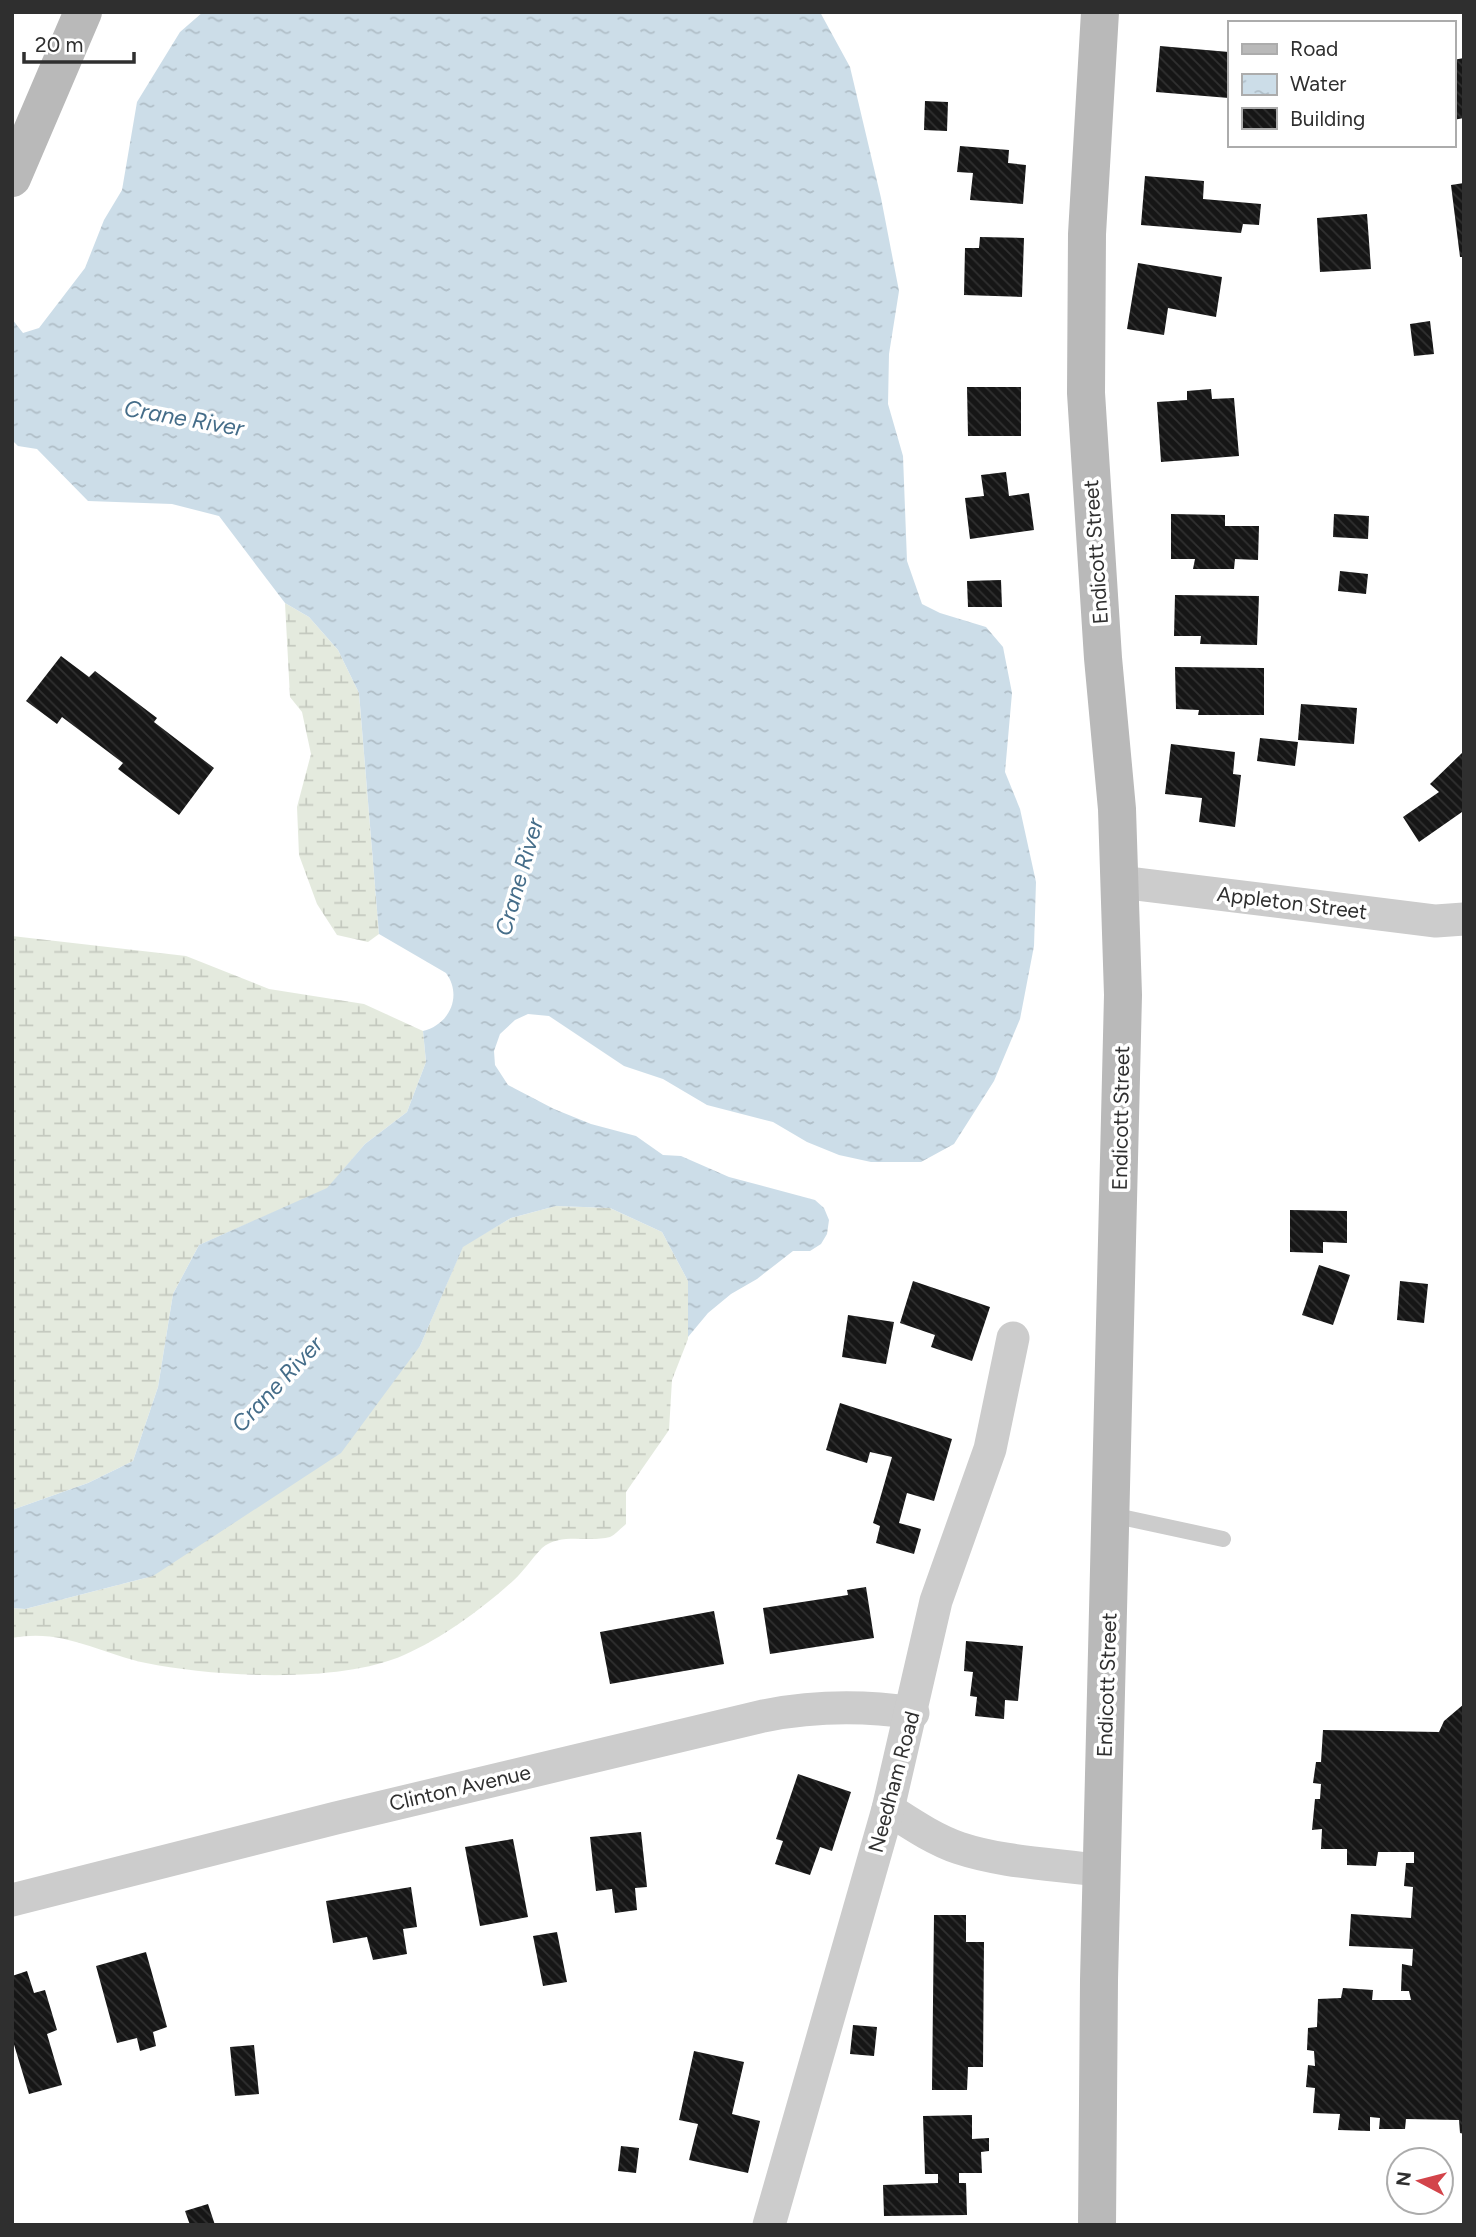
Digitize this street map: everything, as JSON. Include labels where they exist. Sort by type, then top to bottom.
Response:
[{"type":"main road","points":[[12,178],[83,12]]},
{"type":"main road","name":"Endicott Street","points":[[1097,2225],[1102,1871],[1123,995],[1121,882],[1098,593],[1086,393],[1087,234],[1100,12]]},
{"type":"street","name":"Appleton Street","points":[[1121,882],[1436,921],[1464,919]]},
{"type":"street","name":"Needham Road","points":[[769,2225],[888,1809],[913,1713],[936,1601],[990,1450],[1013,1338]]},
{"type":"street","name":"Clinton Avenue","points":[[12,1900],[337,1818],[763,1716],[804,1708],[846,1706],[913,1713]]},
{"type":"street","points":[[888,1809],[925,1833],[956,1847],[985,1855],[1102,1871]]},
{"type":"lane","points":[[1112,1515],[1223,1539]]},
{"type":"green space","points":[[285,603],[309,617],[338,650],[359,693],[379,934],[368,942],[337,935],[317,904],[299,855],[297,807],[311,754],[302,712],[290,697]]},
{"type":"green space","points":[[12,936],[186,956],[269,989],[364,1004],[423,1031],[426,1062],[407,1112],[365,1144],[327,1189],[199,1245],[173,1294],[158,1387],[133,1461],[88,1483],[12,1510]]},
{"type":"green space","points":[[556,1206],[610,1208],[662,1232],[688,1281],[688,1339],[672,1380],[669,1430],[626,1492],[626,1524],[614,1535],[602,1539],[566,1539],[549,1543],[502,1591],[448,1631],[404,1655],[346,1670],[276,1675],[206,1672],[146,1663],[47,1636],[12,1638],[12,1608],[25,1609],[153,1576],[420,1346],[463,1246],[511,1218]]},
{"type":"water","name":"Crane River","points":[[203,12],[820,12],[850,67],[881,198],[899,291],[889,354],[888,404],[903,456],[907,561],[922,604],[940,613],[986,627],[1003,647],[1012,693],[1005,772],[1020,809],[1036,882],[1034,946],[1020,1019],[994,1081],[954,1144],[921,1162],[871,1162],[839,1155],[807,1142],[773,1122],[707,1105],[663,1079],[624,1066],[549,1016],[528,1014],[515,1020],[500,1034],[494,1051],[495,1065],[508,1085],[554,1109],[591,1124],[636,1136],[663,1155],[681,1156],[729,1177],[815,1200],[824,1208],[829,1220],[827,1234],[821,1244],[810,1251],[793,1251],[757,1279],[731,1294],[708,1313],[688,1337],[688,1281],[662,1232],[610,1208],[556,1206],[511,1218],[463,1247],[420,1346],[341,1453],[153,1576],[25,1609],[12,1608],[12,1510],[88,1483],[133,1461],[158,1387],[173,1294],[199,1245],[327,1188],[365,1144],[407,1112],[426,1062],[423,1031],[440,1023],[451,1008],[453,1000],[451,982],[446,973],[379,934],[359,693],[338,650],[309,617],[285,603],[219,516],[172,504],[88,501],[37,449],[18,446],[12,440],[12,319],[23,333],[39,328],[85,268],[104,220],[122,190],[137,102],[180,32]]},
{"type":"building","points":[[1160,46],[1228,52],[1228,98],[1156,92]]},
{"type":"building","points":[[1464,58],[1464,118],[1455,120],[1455,60]]},
{"type":"building","points":[[925,101],[948,102],[947,131],[924,130]]},
{"type":"building","points":[[960,146],[1009,150],[1008,163],[1026,165],[1023,204],[970,200],[973,173],[957,172]]},
{"type":"building","points":[[1145,176],[1204,181],[1203,199],[1261,204],[1259,225],[1243,224],[1241,233],[1141,225]]},
{"type":"building","points":[[1464,183],[1464,257],[1460,257],[1451,185]]},
{"type":"building","points":[[1367,214],[1371,269],[1320,272],[1317,218]]},
{"type":"building","points":[[980,237],[1024,238],[1022,297],[964,295],[965,248],[979,248]]},
{"type":"building","points":[[1138,263],[1222,277],[1216,317],[1168,308],[1164,335],[1127,329]]},
{"type":"building","points":[[1430,321],[1434,354],[1414,356],[1410,324]]},
{"type":"building","points":[[967,387],[1021,387],[1021,436],[968,436]]},
{"type":"building","points":[[1211,389],[1212,399],[1234,398],[1239,456],[1161,462],[1157,402],[1187,400],[1187,391]]},
{"type":"building","points":[[1006,472],[1009,496],[1029,493],[1034,530],[970,539],[965,498],[984,496],[981,475]]},
{"type":"building","points":[[1171,514],[1225,515],[1225,526],[1259,526],[1258,560],[1235,559],[1234,569],[1193,569],[1195,559],[1171,559]]},
{"type":"building","points":[[1334,514],[1369,516],[1368,539],[1333,537]]},
{"type":"building","points":[[1340,571],[1368,574],[1366,594],[1338,591]]},
{"type":"building","points":[[1001,580],[1002,607],[968,607],[967,581]]},
{"type":"building","points":[[1175,595],[1259,596],[1257,645],[1200,644],[1201,636],[1174,636]]},
{"type":"building","points":[[61,656],[89,677],[95,671],[157,718],[154,722],[214,768],[179,815],[118,769],[123,763],[62,717],[57,724],[26,701]]},
{"type":"building","points":[[1175,667],[1264,668],[1264,715],[1198,715],[1199,710],[1176,709]]},
{"type":"building","points":[[1301,704],[1357,708],[1354,744],[1298,740]]},
{"type":"building","points":[[1260,738],[1298,742],[1295,766],[1257,761]]},
{"type":"building","points":[[1171,744],[1235,752],[1233,774],[1241,775],[1235,827],[1199,822],[1202,798],[1165,794]]},
{"type":"building","points":[[1464,751],[1464,814],[1462,812],[1419,842],[1403,817],[1439,792],[1430,784]]},
{"type":"building","points":[[1290,1210],[1347,1211],[1347,1243],[1323,1242],[1323,1253],[1290,1252]]},
{"type":"building","points":[[1319,1265],[1350,1275],[1333,1325],[1302,1315]]},
{"type":"building","points":[[913,1281],[990,1307],[972,1361],[931,1347],[935,1335],[900,1323]]},
{"type":"building","points":[[1400,1281],[1428,1284],[1424,1323],[1397,1320]]},
{"type":"building","points":[[848,1315],[894,1322],[886,1364],[842,1357]]},
{"type":"building","points":[[840,1403],[952,1439],[934,1501],[907,1493],[899,1523],[921,1529],[914,1554],[876,1543],[880,1526],[873,1523],[892,1457],[870,1452],[867,1463],[826,1450]]},
{"type":"building","points":[[866,1587],[874,1638],[770,1654],[763,1608],[848,1595],[847,1590]]},
{"type":"building","points":[[714,1611],[724,1664],[610,1684],[600,1632]]},
{"type":"building","points":[[966,1641],[1023,1646],[1018,1701],[1005,1700],[1004,1719],[975,1716],[977,1697],[970,1696],[973,1672],[964,1671]]},
{"type":"building","points":[[1464,1704],[1464,2134],[1460,2133],[1459,2120],[1406,2119],[1405,2129],[1379,2129],[1380,2118],[1370,2117],[1370,2131],[1338,2130],[1340,2114],[1313,2113],[1315,2088],[1306,2087],[1308,2065],[1315,2066],[1314,2051],[1307,2050],[1308,2028],[1317,2027],[1318,1999],[1341,1998],[1343,1988],[1373,1990],[1372,2000],[1411,2000],[1409,1991],[1401,1991],[1402,1964],[1412,1966],[1413,1949],[1349,1946],[1351,1914],[1411,1918],[1413,1887],[1404,1886],[1406,1863],[1414,1863],[1414,1852],[1378,1852],[1376,1866],[1347,1865],[1347,1849],[1321,1849],[1322,1829],[1312,1830],[1315,1799],[1320,1799],[1321,1784],[1313,1783],[1316,1762],[1321,1762],[1323,1730],[1439,1732],[1444,1721]]},
{"type":"building","points":[[798,1774],[851,1792],[832,1851],[820,1847],[810,1875],[775,1864],[783,1841],[776,1839]]},
{"type":"building","points":[[641,1832],[647,1887],[635,1888],[637,1910],[615,1913],[612,1889],[596,1891],[590,1837]]},
{"type":"building","points":[[513,1839],[528,1917],[480,1926],[465,1847]]},
{"type":"building","points":[[411,1887],[417,1927],[403,1929],[407,1954],[373,1960],[367,1937],[333,1943],[326,1901]]},
{"type":"building","points":[[934,1915],[966,1915],[966,1942],[984,1942],[983,2067],[968,2067],[967,2090],[932,2090]]},
{"type":"building","points":[[557,1932],[567,1982],[543,1986],[533,1936]]},
{"type":"building","points":[[146,1952],[167,2027],[153,2032],[156,2046],[140,2051],[137,2038],[117,2043],[96,1966]]},
{"type":"building","points":[[27,1971],[34,1993],[45,1990],[57,2030],[47,2034],[62,2085],[29,2094],[12,2038],[12,1976]]},
{"type":"building","points":[[853,2025],[877,2027],[874,2056],[850,2054]]},
{"type":"building","points":[[254,2045],[259,2094],[235,2096],[230,2047]]},
{"type":"building","points":[[694,2051],[744,2062],[732,2114],[760,2121],[748,2173],[689,2160],[698,2124],[679,2120]]},
{"type":"building","points":[[972,2115],[972,2139],[989,2138],[989,2151],[981,2152],[982,2173],[959,2173],[959,2183],[966,2183],[967,2215],[884,2216],[883,2185],[938,2183],[938,2174],[925,2174],[923,2116]]},
{"type":"building","points":[[621,2146],[639,2148],[636,2173],[618,2171]]},
{"type":"building","points":[[208,2204],[215,2225],[190,2225],[185,2211]]}]
